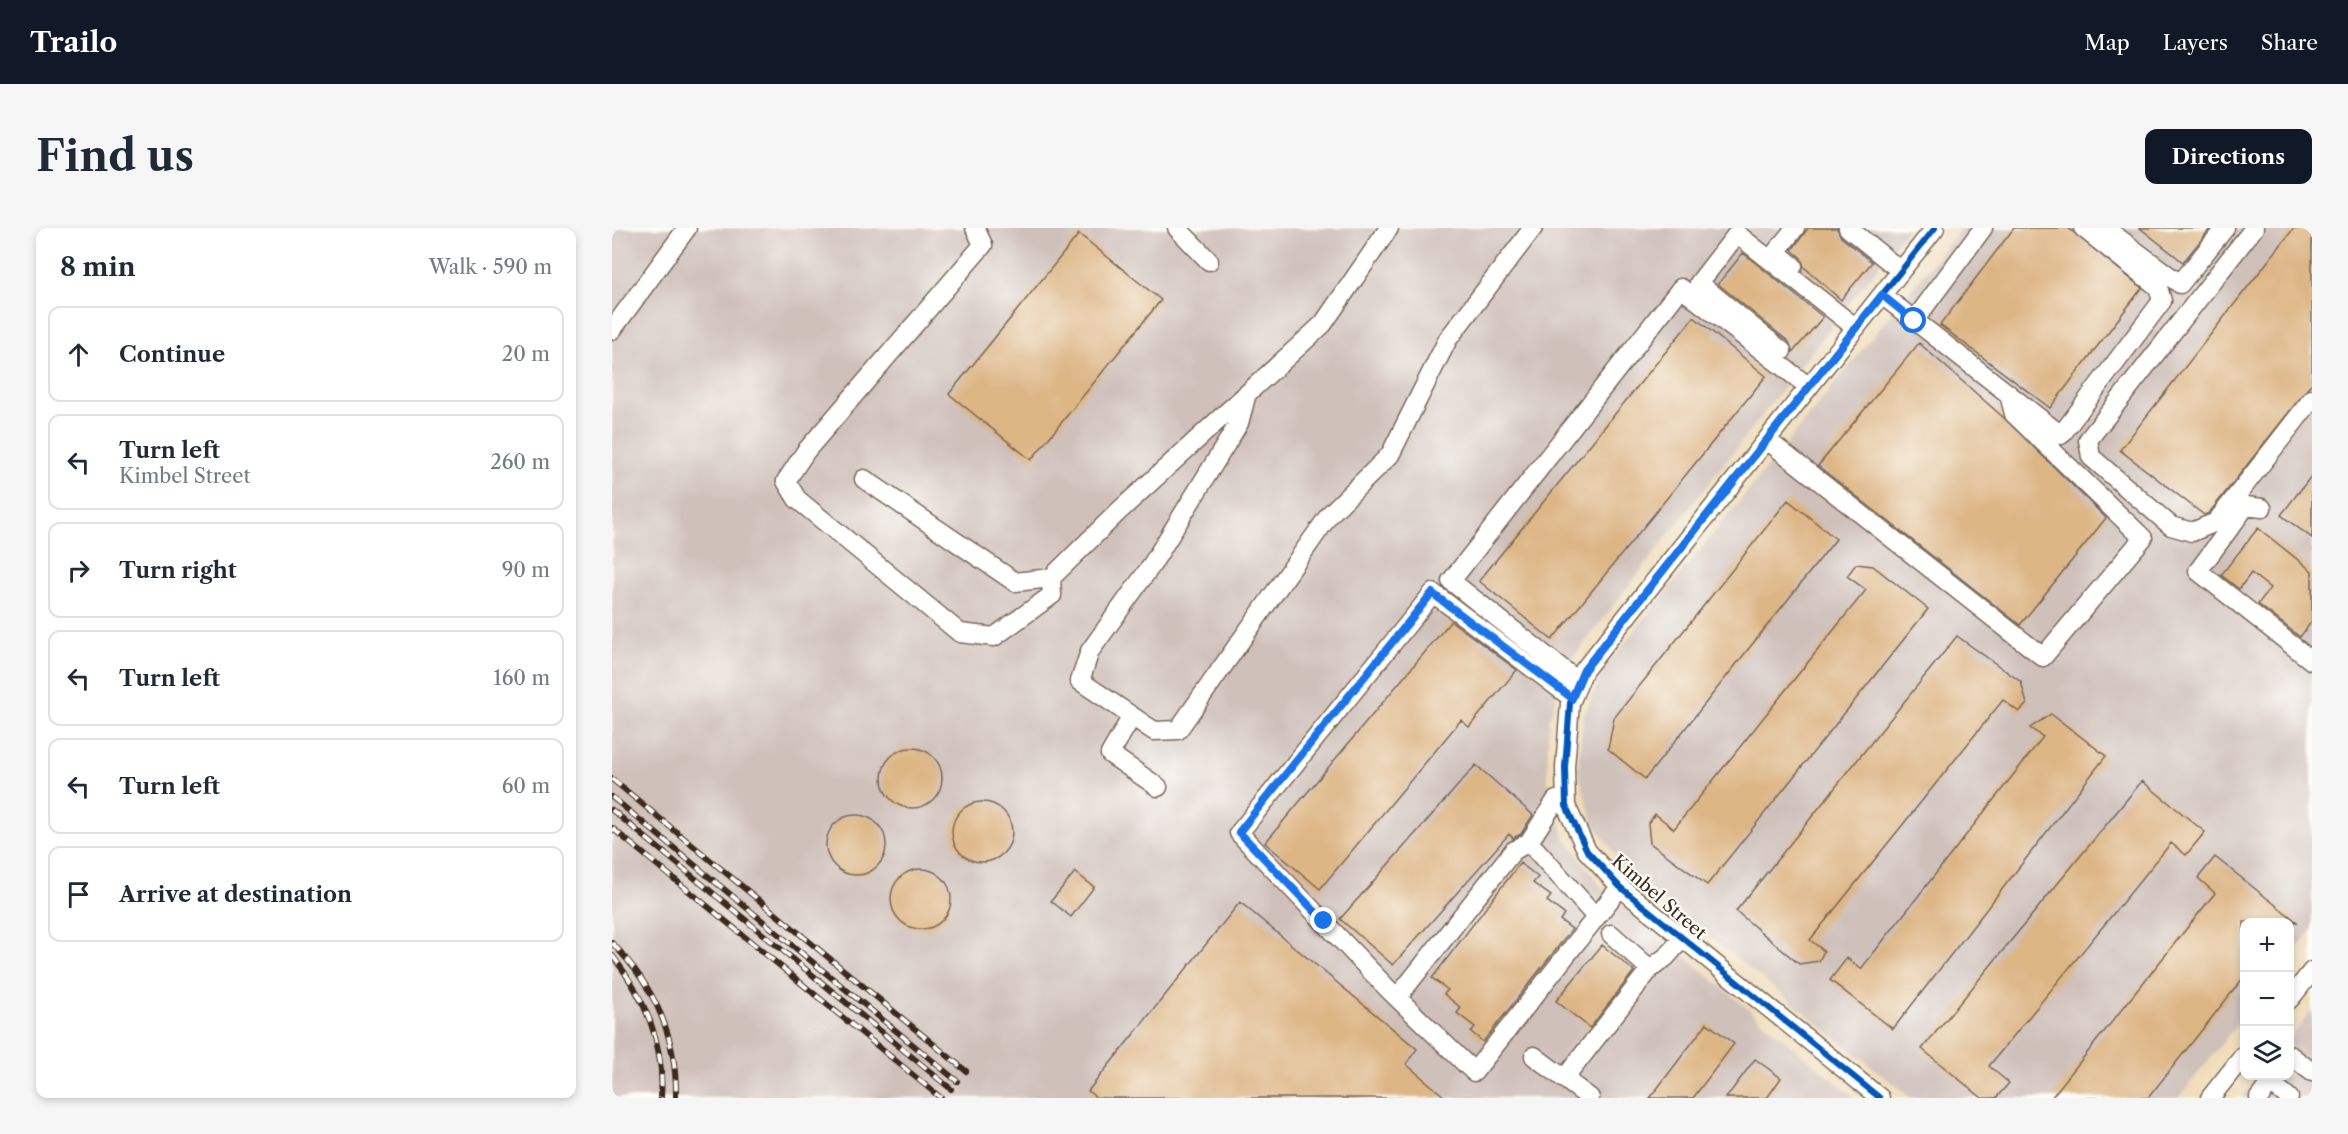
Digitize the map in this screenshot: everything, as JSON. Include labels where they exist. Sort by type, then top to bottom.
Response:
[{"type":"street","points":[[612,330],[687,228]]},
{"type":"street","points":[[975,228],[983,245],[806,451],[786,481],[797,499],[960,633],[994,637],[1052,595],[1051,578]]},
{"type":"street","points":[[1177,228],[1209,261]]},
{"type":"street","points":[[864,479],[1015,582],[1051,578],[1118,512],[1323,324],[1389,228]]},
{"type":"street","points":[[1246,396],[1234,433],[1151,566],[1090,651],[1080,681],[1154,731],[1178,730],[1330,514],[1390,455],[1448,339],[1533,228]]},
{"type":"street","points":[[1795,228],[1776,252],[1859,325]]},
{"type":"street","points":[[1848,228],[1901,271]]},
{"type":"street","name":"Kimbel Street","points":[[1880,1098],[1620,887],[1587,851],[1566,806],[1565,767],[1576,690],[1584,670],[1935,228]]},
{"type":"street","points":[[1914,321],[1983,228]]},
{"type":"street","points":[[1882,295],[2061,435],[2162,301],[2158,286],[2083,228]]},
{"type":"street","points":[[2105,228],[2180,284],[2225,228]]},
{"type":"street","points":[[2254,228],[2088,440],[2091,457],[2171,526],[2192,532],[2216,522],[2312,399]]},
{"type":"street","points":[[1812,383],[1699,284],[1737,234],[1859,325]]},
{"type":"street","points":[[1576,690],[1451,581],[1681,288],[1812,383]]},
{"type":"street","points":[[1767,440],[2043,657],[2143,538],[2014,414],[2009,394]]},
{"type":"street","points":[[2262,508],[2246,506],[2198,571],[2312,661]]},
{"type":"street","points":[[1576,690],[1432,593],[1239,832],[1397,998],[1474,1072],[1620,887]]},
{"type":"street","points":[[1132,716],[1110,754],[1158,787]]},
{"type":"street","points":[[1397,998],[1513,851],[1529,842],[1556,800]]},
{"type":"street","points":[[1529,842],[1596,917]]},
{"type":"street","points":[[1611,934],[1650,969]]},
{"type":"street","points":[[1564,1079],[1650,969],[1666,957],[1682,939]]},
{"type":"street","points":[[2294,993],[2312,971]]},
{"type":"street","points":[[1534,1056],[1590,1098]]},
{"type":"street","points":[[2294,1059],[2312,1072]]},
{"type":"street","points":[[2210,1098],[2240,1063]]},
{"type":"street","points":[[2259,1098],[2267,1080]]},
{"type":"street","points":[[2268,1080],[2289,1098]]},
{"type":"shaded area","points":[[612,228],[1908,228],[1571,660],[1549,717],[1547,778],[1564,836],[1600,886],[1855,1098],[612,1098]]},
{"type":"shaded area","points":[[1961,228],[2312,228],[2312,930],[2294,953],[2294,918],[2240,918],[2240,1020],[2179,1098],[1911,1098],[1624,868],[1593,823],[1578,771],[1583,717],[1605,667]]},
{"type":"shaded area","points":[[2312,1010],[2312,1098],[2241,1098],[2256,1080],[2294,1080],[2294,1033]]},
{"type":"building","points":[[1808,228],[1837,228],[1841,237],[1872,262],[1841,300],[1804,267],[1801,258],[1792,250]]},
{"type":"building","points":[[2014,228],[2068,228],[2142,288],[2050,408],[1940,325]]},
{"type":"building","points":[[2140,228],[2211,228],[2183,262]]},
{"type":"building","points":[[2294,228],[2312,228],[2312,383],[2209,513],[2204,515],[2120,450]]},
{"type":"building","points":[[1079,234],[1161,300],[1031,460],[949,394]]},
{"type":"building","points":[[1743,253],[1823,317],[1793,352],[1789,342],[1718,284]]},
{"type":"building","points":[[1694,317],[1766,376],[1552,640],[1479,581]]},
{"type":"building","points":[[1919,343],[2004,418],[2106,518],[2020,625],[1818,466]]},
{"type":"building","points":[[2312,475],[2312,538],[2281,515]]},
{"type":"building","points":[[1788,500],[1836,539],[1645,779],[1608,749],[1614,718]]},
{"type":"building","points":[[2258,528],[2312,571],[2312,621],[2300,637],[2258,604],[2270,588],[2251,573],[2239,589],[2221,575]]},
{"type":"building","points":[[1856,564],[1873,566],[1928,609],[1707,885],[1650,843],[1648,823],[1655,814],[1674,829],[1866,590],[1847,576]]},
{"type":"building","points":[[1451,621],[1517,670],[1469,727],[1461,720],[1320,889],[1265,843]]},
{"type":"building","points":[[1957,636],[2021,682],[2027,704],[2019,712],[2003,700],[1810,940],[1824,951],[1819,961],[1799,964],[1736,911]]},
{"type":"building","points":[[2051,714],[2106,756],[1893,1029],[1830,980],[1847,958],[1861,969],[2043,737],[2030,728]]},
{"type":"building","points":[[912,748],[929,753],[937,761],[942,778],[937,795],[929,803],[912,808],[895,803],[887,795],[882,778],[887,761],[895,753]]},
{"type":"building","points":[[1476,765],[1533,815],[1521,834],[1513,838],[1509,834],[1393,965],[1340,919]]},
{"type":"building","points":[[2142,781],[2205,832],[2186,855],[2171,843],[1989,1066],[2009,1083],[1996,1098],[1982,1098],[1922,1049]]},
{"type":"building","points":[[982,802],[999,807],[1007,815],[1012,832],[1007,849],[999,857],[982,862],[965,857],[957,849],[952,832],[957,815],[965,807]]},
{"type":"building","points":[[856,815],[873,820],[881,828],[886,845],[881,862],[873,870],[856,875],[839,870],[831,862],[826,845],[831,828],[839,820]]},
{"type":"building","points":[[2215,857],[2292,918],[2240,918],[2240,982],[2148,1098],[2051,1098],[2215,893],[2198,878]]},
{"type":"building","points":[[1520,863],[1538,877],[1533,883],[1551,896],[1547,901],[1564,914],[1560,920],[1572,929],[1483,1042],[1471,1032],[1475,1027],[1457,1013],[1461,1008],[1444,994],[1448,990],[1432,978]]},
{"type":"building","points":[[921,869],[938,874],[946,882],[951,899],[946,916],[938,924],[921,929],[904,924],[896,916],[891,899],[896,882],[904,874]]},
{"type":"building","points":[[1075,872],[1094,887],[1071,917],[1051,901]]},
{"type":"building","points":[[1240,902],[1417,1049],[1406,1064],[1446,1098],[1097,1098],[1088,1091]]},
{"type":"building","points":[[1602,945],[1634,971],[1590,1028],[1556,1001]]},
{"type":"building","points":[[1707,1023],[1734,1044],[1693,1098],[1650,1098]]},
{"type":"building","points":[[1755,1059],[1781,1078],[1767,1098],[1726,1098]]},
{"type":"railway","points":[[612,779],[966,1071]]},
{"type":"railway","points":[[612,797],[957,1081]]},
{"type":"railway","points":[[612,810],[951,1089]]},
{"type":"railway","points":[[612,828],[941,1098]]},
{"type":"railway","points":[[612,943],[640,977],[668,1033],[675,1075],[676,1098]]},
{"type":"railway","points":[[612,955],[634,988],[650,1022],[660,1059],[661,1098]]},
{"type":"cycle path","points":[[1880,1098],[1620,887],[1587,851],[1566,806],[1565,767],[1570,703],[1584,670],[1935,228]]},
{"type":"route","points":[[1324,921],[1239,832],[1432,593],[1572,698],[1584,670],[1882,295],[1914,321]]}]
